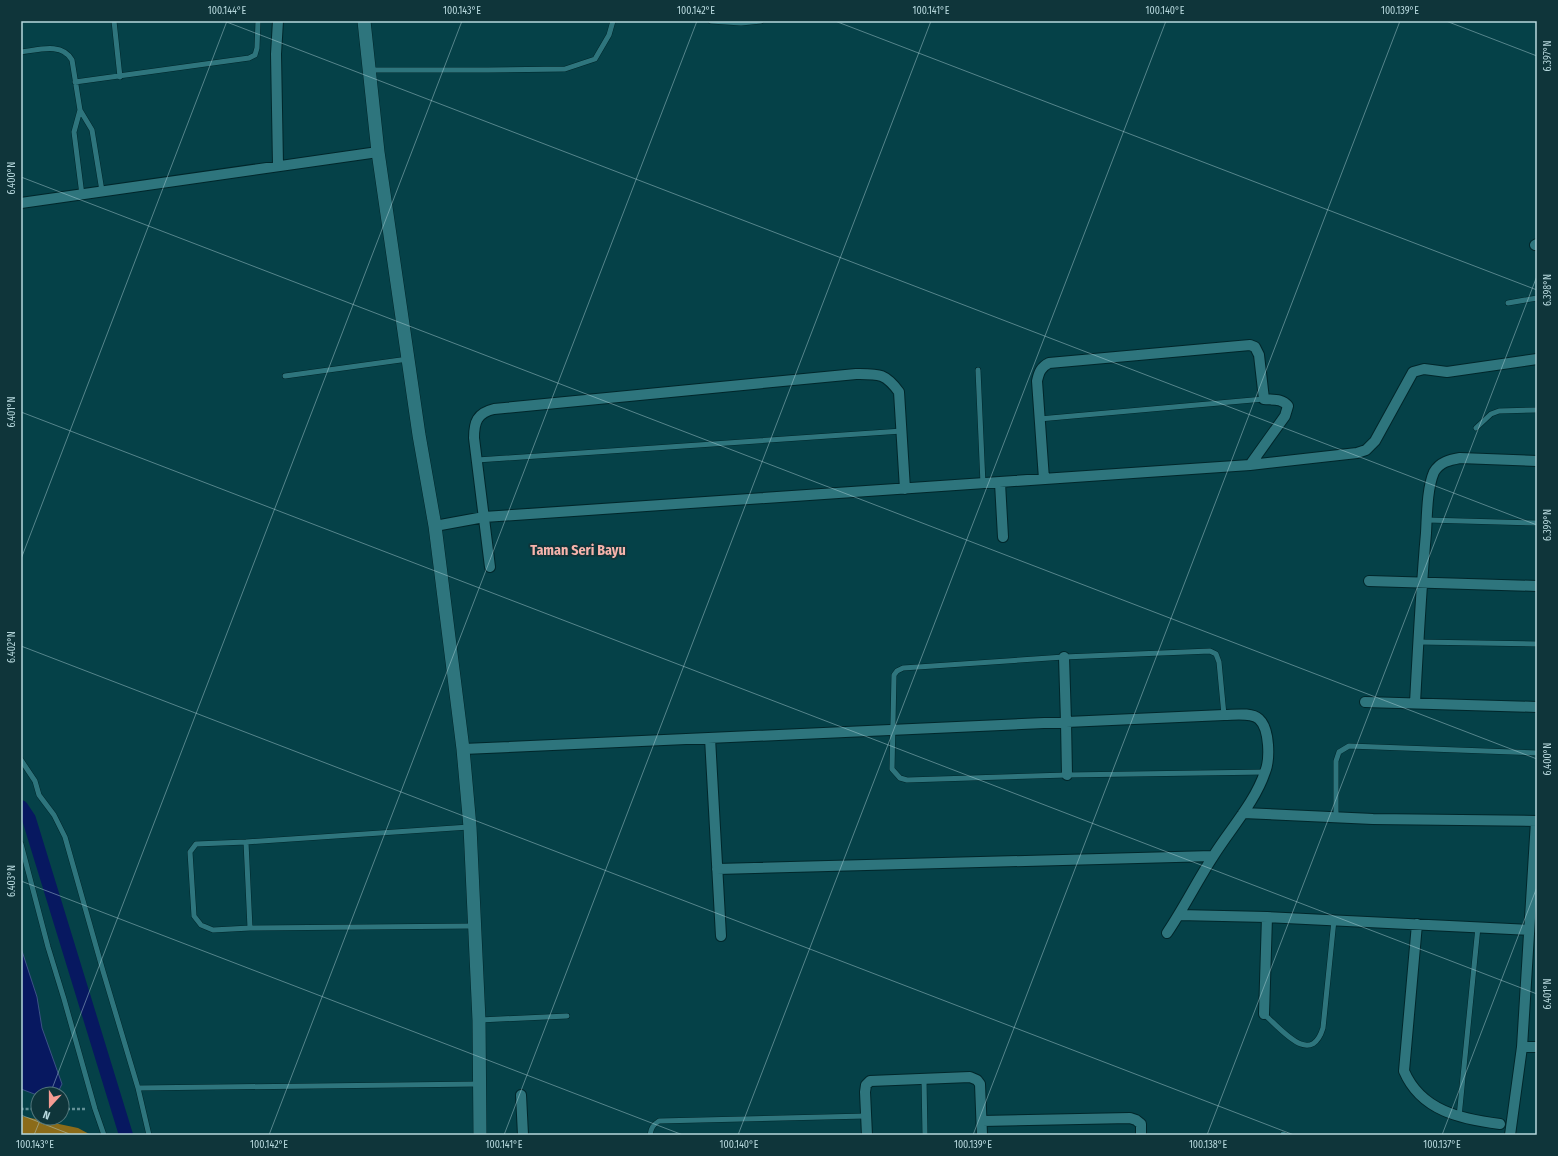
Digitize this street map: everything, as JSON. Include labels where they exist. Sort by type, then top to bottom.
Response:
[{"type":"street","points":[[278,21],[276,54],[278,165]]},
{"type":"street","points":[[364,21],[368,70],[378,152],[419,434],[435,526],[463,749],[470,827],[479,1020],[480,1135]]},
{"type":"street","points":[[21,203],[278,165],[378,152]]},
{"type":"street","points":[[1044,479],[1037,381],[1039,372],[1043,366],[1049,363],[1250,345],[1255,347],[1259,355],[1264,399],[1279,400],[1286,403],[1288,406],[1285,416],[1250,465]]},
{"type":"street","points":[[435,526],[484,517],[1250,465],[1358,453],[1366,450],[1375,441],[1411,375],[1416,371],[1424,369],[1447,372],[1537,359]]},
{"type":"street","points":[[490,567],[474,428],[477,419],[485,411],[494,409],[856,374],[877,374],[890,380],[898,392],[905,489]]},
{"type":"street","points":[[1415,703],[1427,520],[1431,482],[1435,472],[1444,462],[1460,458],[1537,461]]},
{"type":"street","points":[[1000,483],[1003,537]]},
{"type":"street","points":[[1369,581],[1537,586]]},
{"type":"street","points":[[1064,657],[1067,775]]},
{"type":"street","points":[[1365,702],[1537,707]]},
{"type":"street","points":[[463,749],[1224,715],[1246,715],[1259,719],[1263,725],[1267,741],[1269,758],[1266,772],[1243,813],[1213,856],[1179,915],[1166,933]]},
{"type":"street","points":[[710,738],[721,936]]},
{"type":"street","points":[[1243,813],[1336,817],[1536,821],[1522,1047],[1510,1135]]},
{"type":"street","points":[[717,869],[1213,856]]},
{"type":"street","points":[[1179,915],[1267,917],[1530,930]]},
{"type":"street","points":[[1264,1014],[1267,917]]},
{"type":"street","points":[[1417,924],[1404,1071],[1409,1082],[1417,1092],[1449,1114],[1500,1124]]},
{"type":"street","points":[[1522,1047],[1537,1047]]},
{"type":"street","points":[[867,1135],[865,1092],[866,1085],[870,1081],[970,1077],[977,1080],[980,1084],[982,1135]]},
{"type":"street","points":[[521,1095],[523,1135]]},
{"type":"street","points":[[982,1121],[1130,1118],[1141,1124],[1141,1135]]},
{"type":"lane","points":[[114,21],[120,77]]},
{"type":"lane","points":[[75,82],[250,58],[255,55],[257,48],[258,21]]},
{"type":"lane","points":[[368,70],[488,70],[565,68],[595,59],[609,36],[613,21]]},
{"type":"lane","points":[[711,21],[761,21]]},
{"type":"lane","points":[[21,52],[62,49],[69,54],[72,60],[80,110],[92,130],[102,191]]},
{"type":"lane","points":[[80,110],[74,132],[82,195]]},
{"type":"lane","points":[[1508,303],[1537,298]]},
{"type":"lane","points":[[285,376],[409,359]]},
{"type":"lane","points":[[978,370],[983,484]]},
{"type":"lane","points":[[1039,420],[1264,399]]},
{"type":"lane","points":[[1476,428],[1492,414],[1499,411],[1537,410]]},
{"type":"lane","points":[[477,460],[902,431]]},
{"type":"lane","points":[[1427,520],[1537,523]]},
{"type":"lane","points":[[1418,642],[1537,644]]},
{"type":"lane","points":[[1224,715],[1219,662],[1216,654],[1210,651],[1064,657],[903,668],[897,671],[894,675],[892,769],[900,778],[907,780],[1067,775],[1266,772]]},
{"type":"lane","points":[[1336,817],[1336,761],[1339,752],[1349,746],[1537,753]]},
{"type":"lane","points":[[21,760],[35,781],[40,796],[54,815],[65,837],[138,1088],[149,1135]]},
{"type":"lane","points":[[470,827],[196,844],[190,852],[194,916],[201,925],[213,930],[250,928],[474,926]]},
{"type":"lane","points":[[246,842],[250,928]]},
{"type":"lane","points":[[21,844],[48,947],[95,1110],[104,1135]]},
{"type":"lane","points":[[1264,1014],[1297,1043],[1309,1046],[1318,1041],[1323,1028],[1334,920]]},
{"type":"lane","points":[[1459,1117],[1478,927]]},
{"type":"lane","points":[[479,1020],[567,1016]]},
{"type":"lane","points":[[924,1079],[925,1135]]},
{"type":"lane","points":[[138,1088],[480,1084]]},
{"type":"lane","points":[[650,1135],[654,1124],[659,1121],[866,1116]]},
{"type":"path","points":[[21,1108],[22,1110],[30,1110]]},
{"type":"path","points":[[70,1109],[95,1110]]},
{"type":"shaded area","points":[[21,948],[37,997],[42,1028],[62,1084],[61,1086],[30,1086],[30,1092],[21,1089]]},
{"type":"shaded area","points":[[21,1116],[30,1118],[30,1126],[68,1126],[78,1128],[91,1135],[21,1135]]},
{"type":"waterway","points":[[21,807],[29,819],[126,1135]]},
{"type":"district","name":"Taman Seri Bayu","points":[[578,550]]}]
